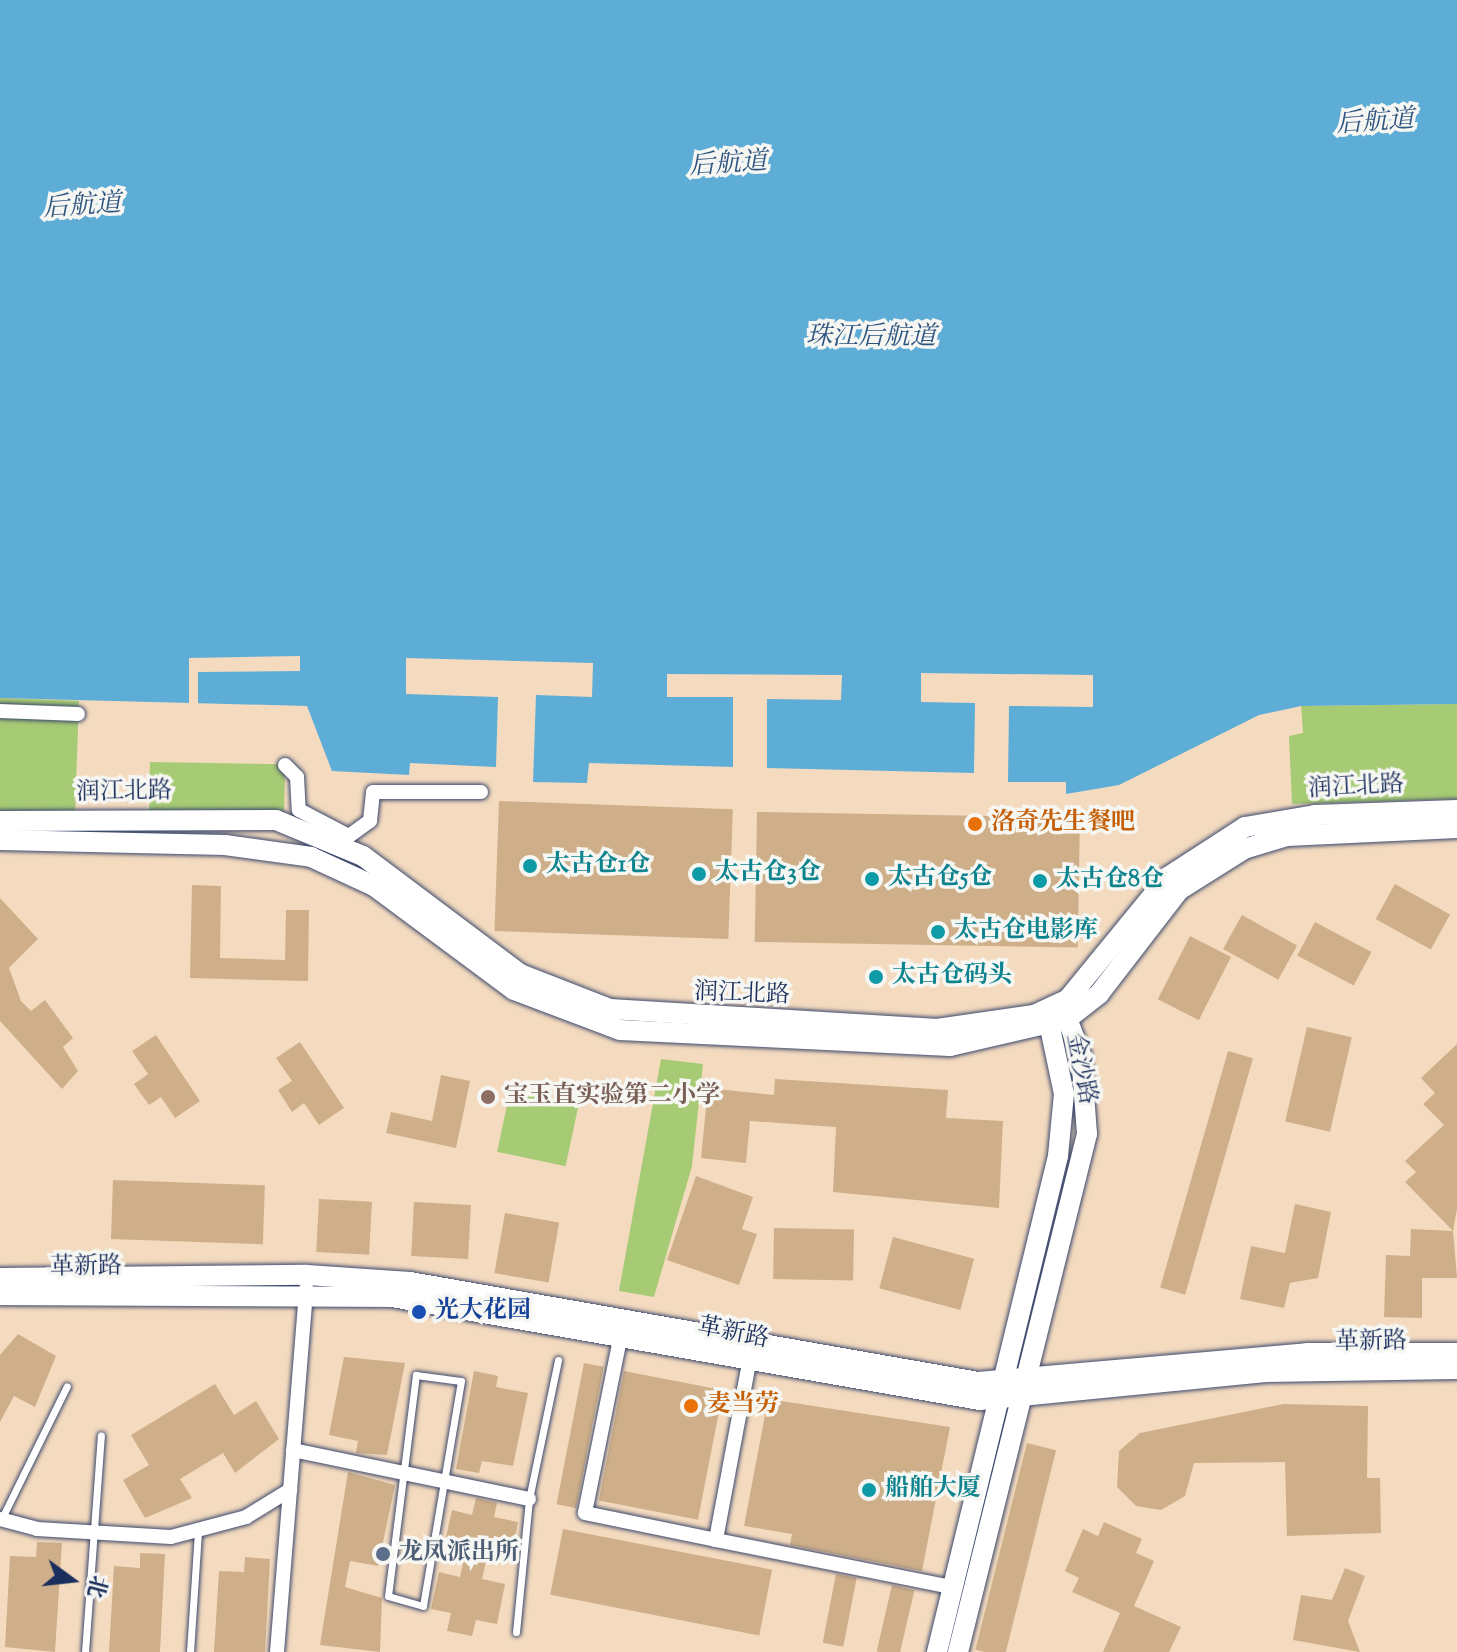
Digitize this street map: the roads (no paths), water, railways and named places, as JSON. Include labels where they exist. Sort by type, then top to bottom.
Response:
[{"type":"street","points":[[0,711],[78,714]]},
{"type":"street","points":[[285,765],[297,777],[299,810],[349,836],[370,821],[373,792],[481,792]]},
{"type":"street","name":"润江北路","points":[[0,821],[238,818],[311,829],[386,871],[520,974],[630,1014],[937,1029],[1054,1019],[1168,877],[1225,836],[1289,818],[1457,810]]},
{"type":"street","name":"润江北路","points":[[0,840],[238,845],[311,857],[374,886],[514,990],[620,1030],[934,1046],[1054,1019],[1099,994],[1179,890],[1224,858],[1287,836],[1457,828]]},
{"type":"street","name":"金沙路","points":[[958,1652],[1020,1389],[1087,1134],[1087,1085],[1054,1019]]},
{"type":"street","name":"金沙路","points":[[937,1652],[947,1586],[999,1391],[1064,1120],[1054,1019]]},
{"type":"street","name":"革新路","points":[[0,1278],[306,1284],[430,1302],[749,1363],[999,1391],[1266,1372],[1457,1369]]},
{"type":"street","name":"革新路","points":[[0,1295],[410,1282],[999,1391]]},
{"type":"street","points":[[277,1652],[306,1284]]},
{"type":"street","points":[[620,1339],[585,1513],[947,1586]]},
{"type":"street","name":"革新路","points":[[1020,1389],[1307,1353],[1457,1353]]},
{"type":"street","points":[[716,1540],[749,1363]]},
{"type":"street","points":[[293,1450],[529,1499]]},
{"type":"street","points":[[1,1521],[93,1534],[171,1537],[246,1517],[290,1490]]},
{"type":"lane","points":[[516,1632],[529,1499],[558,1360]]},
{"type":"lane","points":[[416,1375],[461,1381],[444,1481],[423,1606],[388,1596],[416,1375]]},
{"type":"lane","points":[[1,1521],[67,1386]]},
{"type":"lane","points":[[85,1652],[101,1436]]},
{"type":"lane","points":[[190,1652],[198,1530]]},
{"type":"water","name":"珠江后航道","points":[[0,0],[1457,0],[1457,704],[1301,706],[1259,715],[1119,785],[1066,794],[1066,782],[1008,782],[1009,706],[1093,707],[1093,675],[921,673],[921,702],[975,703],[974,773],[767,768],[767,699],[841,700],[842,675],[667,674],[667,697],[733,697],[733,767],[589,763],[587,783],[533,782],[536,695],[592,697],[593,663],[406,658],[406,694],[498,697],[496,767],[410,763],[409,775],[332,771],[307,706],[0,698]]},
{"type":"place","name":"洛奇先生餐吧","points":[[975,824]]},
{"type":"place","name":"太古仓1仓","points":[[530,866]]},
{"type":"place","name":"太古仓3仓","points":[[699,874]]},
{"type":"place","name":"太古仓5仓","points":[[872,879]]},
{"type":"place","name":"太古仓8仓","points":[[1040,881]]},
{"type":"place","name":"太古仓电影库","points":[[938,932]]},
{"type":"place","name":"太古仓码头","points":[[876,977]]},
{"type":"place","name":"宝玉直实验第二小学","points":[[488,1097]]},
{"type":"place","name":"光大花园","points":[[419,1312]]},
{"type":"place","name":"麦当劳","points":[[691,1406]]},
{"type":"place","name":"船舶大厦","points":[[869,1490]]},
{"type":"place","name":"龙凤派出所","points":[[383,1554]]},
{"type":"water label","name":"后航道","points":[[1375,123]]},
{"type":"water label","name":"后航道","points":[[728,165]]},
{"type":"water label","name":"后航道","points":[[82,207]]}]
